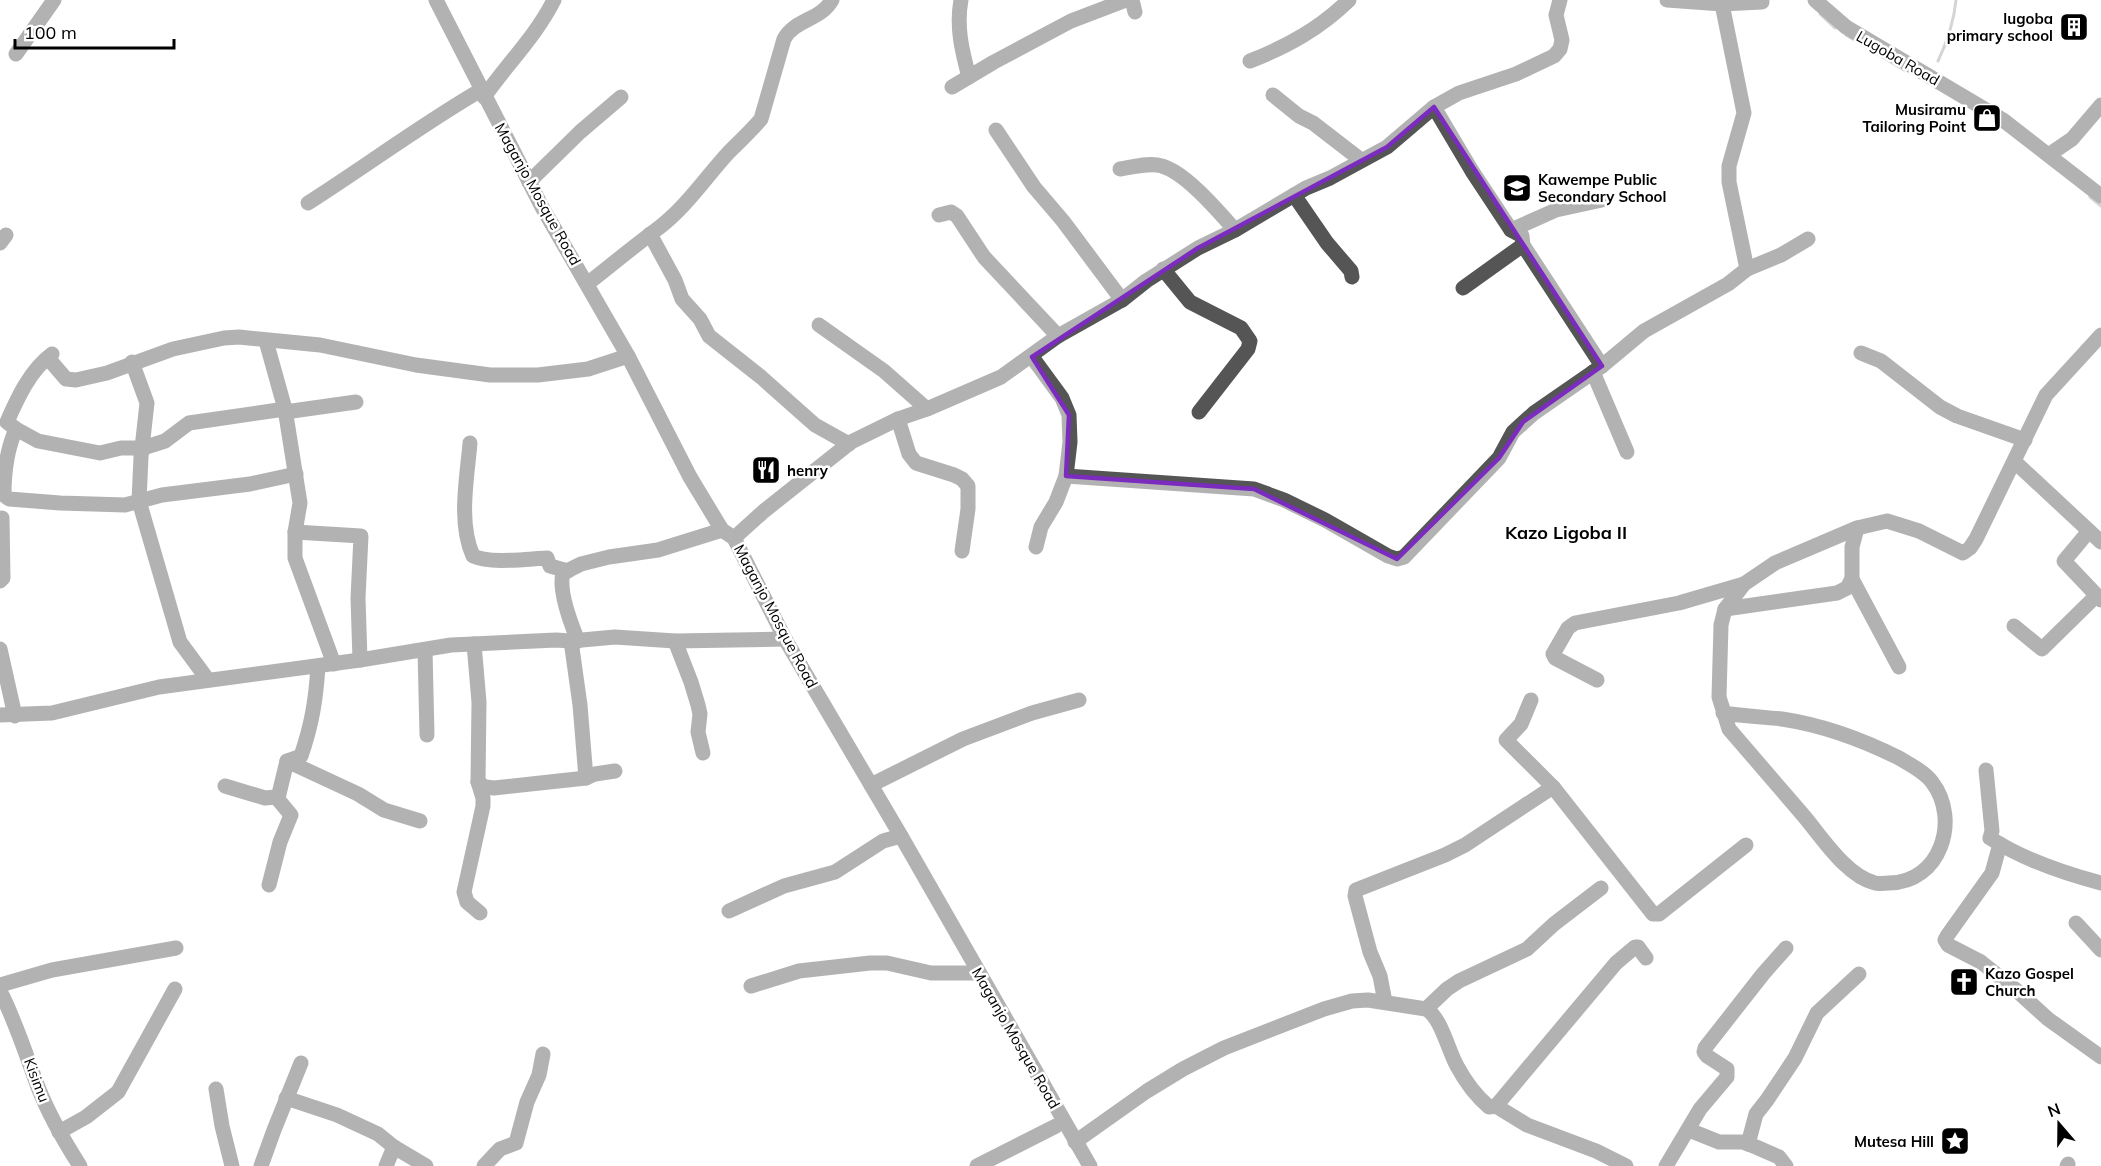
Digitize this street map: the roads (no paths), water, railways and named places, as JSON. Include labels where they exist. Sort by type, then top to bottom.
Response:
[{"type":"street","points":[[16,54],[54,0]]},
{"type":"street","name":"Maganjo Mosque Road","points":[[436,0],[529,182],[628,356],[685,468],[728,534],[785,639],[1090,1166]]},
{"type":"street","points":[[308,203],[360,171],[440,114],[483,94],[531,37],[554,0]]},
{"type":"street","points":[[587,284],[656,231],[685,203],[761,119],[784,39],[789,31],[827,9],[832,0]]},
{"type":"street","points":[[961,0],[959,34],[969,77]]},
{"type":"street","points":[[1250,61],[1290,45],[1312,31],[1349,0]]},
{"type":"street","points":[[586,778],[574,641],[562,587],[563,573],[581,564],[609,557],[658,550],[728,534],[764,511],[849,444],[898,419],[927,410],[1001,377],[1059,336],[1122,300],[1163,269],[1198,248],[1387,147],[1434,107],[1459,93],[1516,74],[1554,56],[1560,49],[1562,40],[1556,15],[1560,0]]},
{"type":"street","points":[[1666,0],[1722,4],[1762,2]]},
{"type":"street","name":"Lugoba Road","points":[[1815,0],[1846,27],[2003,120],[2050,154],[2101,196]]},
{"type":"street","points":[[952,87],[1071,21],[1131,4]]},
{"type":"street","points":[[1722,4],[1744,113],[1729,166],[1729,182],[1748,269]]},
{"type":"street","points":[[1273,95],[1361,160]]},
{"type":"street","points":[[529,182],[580,132],[621,97]]},
{"type":"street","points":[[2050,154],[2072,139],[2101,105]]},
{"type":"street","points":[[1434,107],[1511,230],[1522,236],[1523,244],[1598,369],[1627,452]]},
{"type":"street","points":[[996,130],[1034,188],[1070,230],[1122,300]]},
{"type":"street","points":[[1120,169],[1164,166],[1201,193],[1235,230]]},
{"type":"street","points":[[1294,195],[1351,271],[1352,277]]},
{"type":"street","points":[[1511,230],[1556,210],[1602,200]]},
{"type":"street","points":[[939,215],[951,212],[957,216],[984,257],[1059,336]]},
{"type":"street","points":[[650,234],[675,280],[682,299],[700,319],[709,336],[762,377],[815,425],[849,444]]},
{"type":"street","points":[[1066,476],[1254,489],[1284,500],[1325,520],[1397,559],[1404,557],[1499,458],[1513,432],[1523,422],[1598,369],[1644,331],[1728,284],[1748,269],[1808,239]]},
{"type":"street","points":[[1463,288],[1523,244]]},
{"type":"street","points":[[1163,269],[1190,302],[1241,328],[1250,341],[1248,349],[1199,412]]},
{"type":"street","points":[[819,325],[884,371],[927,410]]},
{"type":"street","points":[[1597,680],[1555,658],[1553,654],[1568,628],[1575,623],[1679,603],[1744,584],[1775,563],[1857,528],[1887,521],[1919,531],[1963,553],[1976,539],[2051,388],[2101,334]]},
{"type":"street","points":[[356,402],[189,423],[165,441],[143,448],[121,448],[100,453],[38,441],[7,422],[34,373],[50,356],[66,379],[76,380],[214,339],[239,337],[320,345],[416,365],[490,375],[538,375],[588,369],[628,356]]},
{"type":"street","points":[[266,341],[285,410],[300,502],[295,532],[295,558],[326,665],[301,756],[287,761]]},
{"type":"street","points":[[1861,352],[1881,361],[1940,407],[1957,416],[2025,440]]},
{"type":"street","points":[[1032,357],[1062,398],[1069,415],[1070,442],[1066,476],[1056,502],[1041,527],[1036,547]]},
{"type":"street","points":[[132,362],[147,403],[139,501],[180,642],[208,680]]},
{"type":"street","points":[[898,419],[909,454],[916,463],[954,475],[968,486],[968,509],[962,551]]},
{"type":"street","points":[[16,429],[2,478],[4,495],[12,500],[125,505],[162,495],[250,484],[296,474]]},
{"type":"street","points":[[470,443],[465,517],[467,541],[473,556],[488,559],[547,558],[550,566],[568,572]]},
{"type":"street","points":[[2015,462],[2101,542]]},
{"type":"street","points":[[0,581],[3,578],[2,518]]},
{"type":"street","points":[[1857,528],[1852,547],[1852,579],[1899,667]]},
{"type":"street","points":[[2014,626],[2042,649],[2099,598],[2064,561],[2089,531]]},
{"type":"street","points":[[295,532],[361,536],[358,598],[360,660]]},
{"type":"street","points":[[1725,609],[1837,593],[1847,588],[1852,579]]},
{"type":"street","points":[[1723,713],[1783,719],[1841,733],[1885,751],[1909,764],[1932,781],[1945,808],[1946,828],[1943,845],[1921,874],[1901,883],[1875,883],[1860,875],[1838,857],[1729,729],[1723,713],[1719,697],[1721,625],[1725,609],[1744,584]]},
{"type":"street","points":[[0,649],[7,715],[52,714],[159,687],[474,644],[574,641],[615,637],[675,641],[785,639]]},
{"type":"street","points":[[675,641],[698,705],[700,714],[698,732],[703,753]]},
{"type":"street","points":[[474,644],[479,702],[478,782],[483,806],[464,892],[467,902],[480,913]]},
{"type":"street","points":[[425,650],[427,735]]},
{"type":"street","points":[[871,785],[963,739],[1032,713],[1079,700]]},
{"type":"street","points":[[1531,700],[1521,724],[1506,740],[1553,787],[1653,914],[1659,914],[1746,845]]},
{"type":"street","points":[[278,798],[287,761]]},
{"type":"street","points":[[287,761],[358,794],[384,810],[420,821]]},
{"type":"street","points":[[1986,770],[1992,831],[1990,838],[2057,871],[2101,883]]},
{"type":"street","points":[[478,782],[494,789],[586,778],[615,771]]},
{"type":"street","points":[[225,786],[265,798],[278,798]]},
{"type":"street","points":[[1385,1002],[1380,976],[1370,952],[1355,896],[1356,890],[1465,845],[1553,787]]},
{"type":"street","points":[[268,885],[280,842],[291,815],[278,798]]},
{"type":"street","points":[[729,911],[784,886],[835,872],[883,841],[901,836]]},
{"type":"street","points":[[2000,844],[1992,873],[1947,936],[1946,942],[1981,962],[2048,1019],[2101,1057]]},
{"type":"street","points":[[1426,1009],[1447,988],[1527,950],[1564,916],[1601,888]]},
{"type":"street","points":[[2076,924],[2101,950]]},
{"type":"street","points":[[1496,1106],[1616,963],[1635,947],[1638,947],[1647,958]]},
{"type":"street","points":[[0,985],[52,970],[176,948]]},
{"type":"street","points":[[1666,1166],[1700,1109],[1727,1077],[1727,1069],[1707,1056],[1704,1052],[1705,1048],[1786,948]]},
{"type":"street","points":[[751,986],[800,971],[870,963],[887,963],[931,973],[979,973]]},
{"type":"street","points":[[1748,1144],[1756,1114],[1795,1058],[1817,1013],[1859,974]]},
{"type":"street","points":[[59,1132],[86,1118],[118,1092],[175,989]]},
{"type":"street","name":"Kisimu","points":[[0,991],[13,1017],[39,1089],[59,1132],[80,1166]]},
{"type":"street","points":[[1075,1142],[1146,1091],[1224,1048],[1342,1004],[1368,1000],[1426,1009],[1433,1013],[1458,1070],[1489,1107],[1496,1106],[1527,1125],[1596,1150],[1626,1166]]},
{"type":"street","points":[[484,1166],[500,1149],[516,1143],[527,1102],[539,1075],[543,1054]]},
{"type":"street","points":[[261,1166],[301,1063]]},
{"type":"street","points":[[216,1089],[232,1166]]},
{"type":"street","points":[[286,1098],[337,1115],[378,1134],[394,1147],[426,1166]]},
{"type":"street","points":[[977,1166],[1056,1126]]},
{"type":"street","points":[[1689,1130],[1719,1142],[1748,1144],[1779,1157],[1786,1166]]},
{"type":"street","points":[[386,1166],[394,1147]]},
{"type":"waterway","points":[[1938,61],[1950,31],[1956,0]]},
{"type":"waterway","points":[[1820,14],[1835,28]]},
{"type":"waterway","points":[[1846,35],[1904,70]]},
{"type":"waterway","points":[[2090,197],[2101,206]]},
{"type":"place","name":"lugoba primary school","points":[[2074,27]]},
{"type":"place","name":"Musiramu Tailoring Point","points":[[1987,118]]},
{"type":"place","name":"Kawempe Public Secondary School","points":[[1517,188]]},
{"type":"place","name":"henry","points":[[766,470]]},
{"type":"place","name":"Kazo Gospel Church","points":[[1964,982]]},
{"type":"place","name":"Mutesa Hill","points":[[1955,1141]]},
{"type":"district","name":"Kazo Ligoba II","points":[[1566,532]]}]
